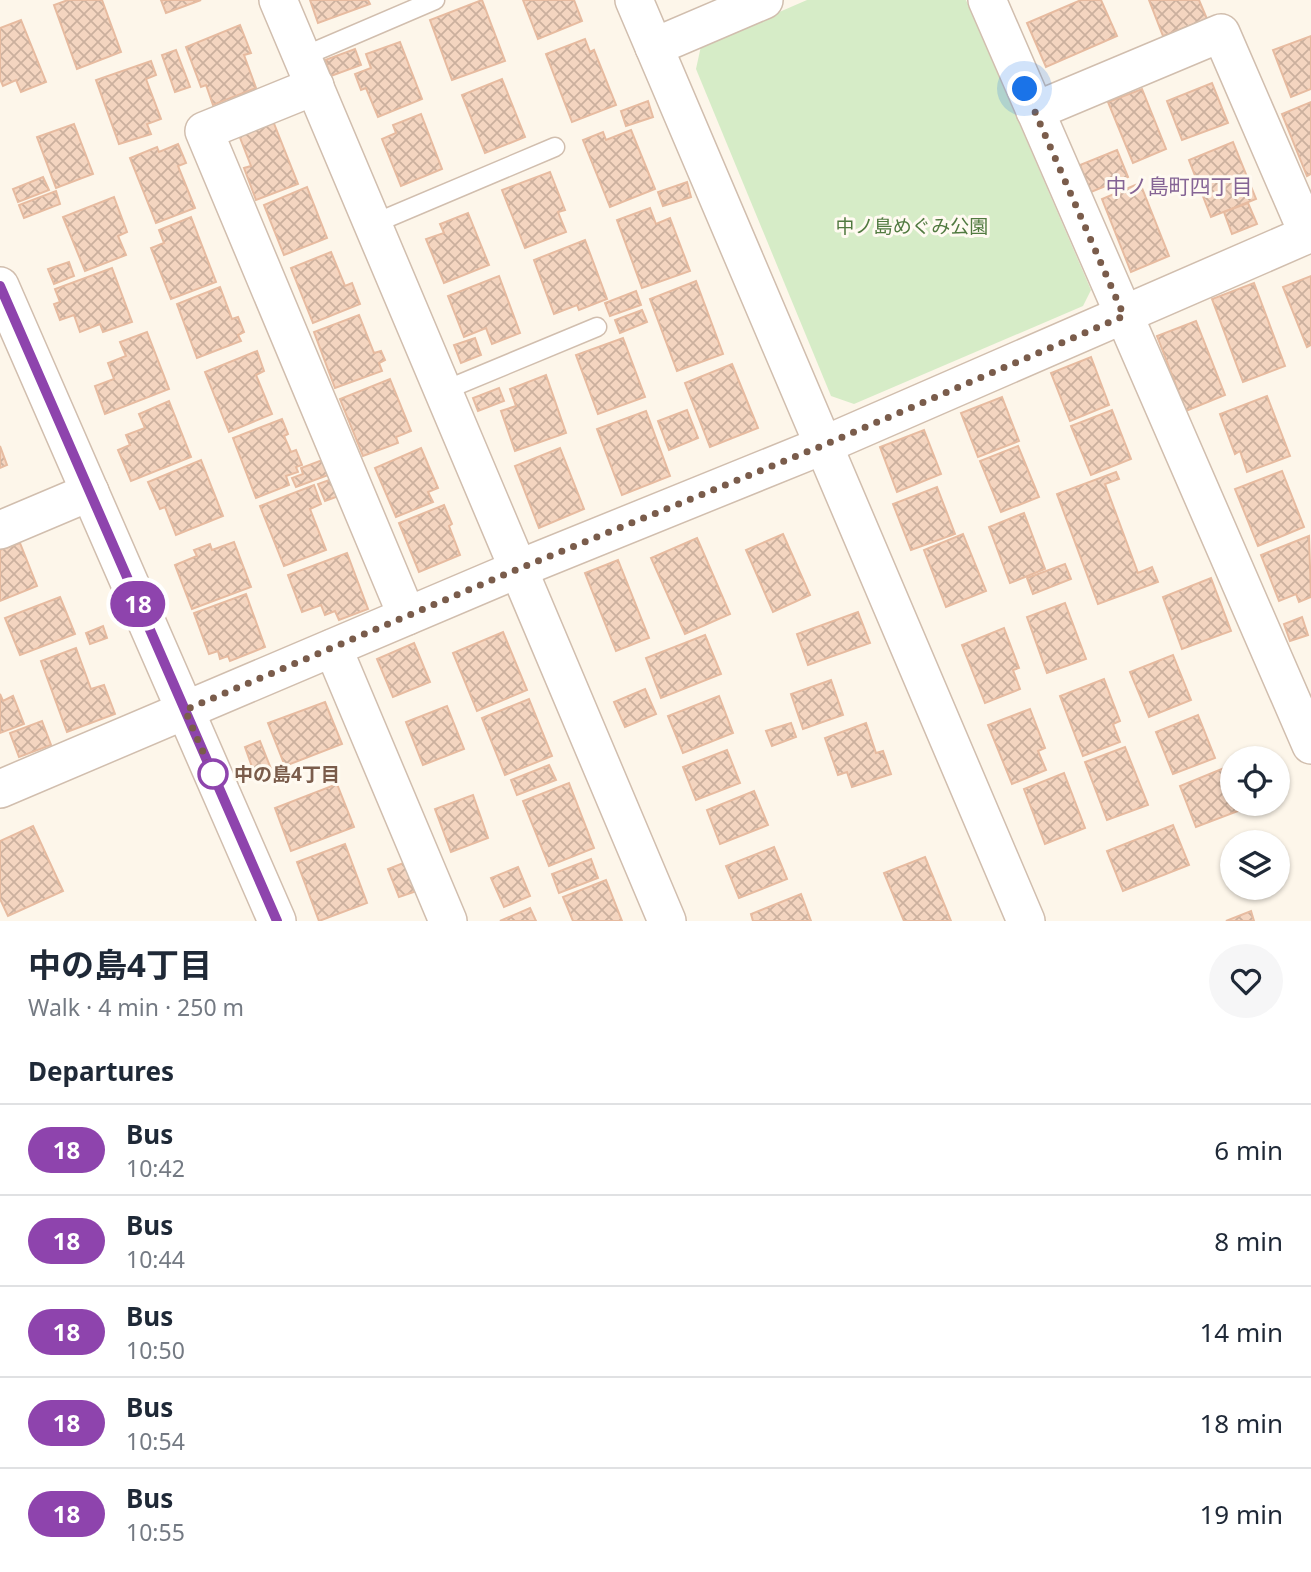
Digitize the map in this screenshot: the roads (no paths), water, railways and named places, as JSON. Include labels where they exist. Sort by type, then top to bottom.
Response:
[{"type":"street","points":[[278,0],[667,921]]},
{"type":"street","points":[[634,0],[1026,921]]},
{"type":"street","points":[[654,47],[764,0]]},
{"type":"street","points":[[986,0],[1311,745]]},
{"type":"street","points":[[0,789],[407,615],[824,445],[1310,233],[1221,33],[1035,111]]},
{"type":"street","points":[[309,72],[204,131],[407,615]]},
{"type":"street","points":[[0,286],[277,921]]},
{"type":"street","points":[[0,530],[90,492]]},
{"type":"street","points":[[333,648],[448,921]]},
{"type":"lane","points":[[309,72],[435,0]]},
{"type":"lane","points":[[373,225],[555,147]]},
{"type":"lane","points":[[443,391],[597,327]]},
{"type":"place","name":"中の島4丁目","points":[[213,774]]},
{"type":"district","name":"中ノ島町四丁目","points":[[1179,186]]},
{"type":"park label","name":"中ノ島めぐみ公園","points":[[912,226]]}]
